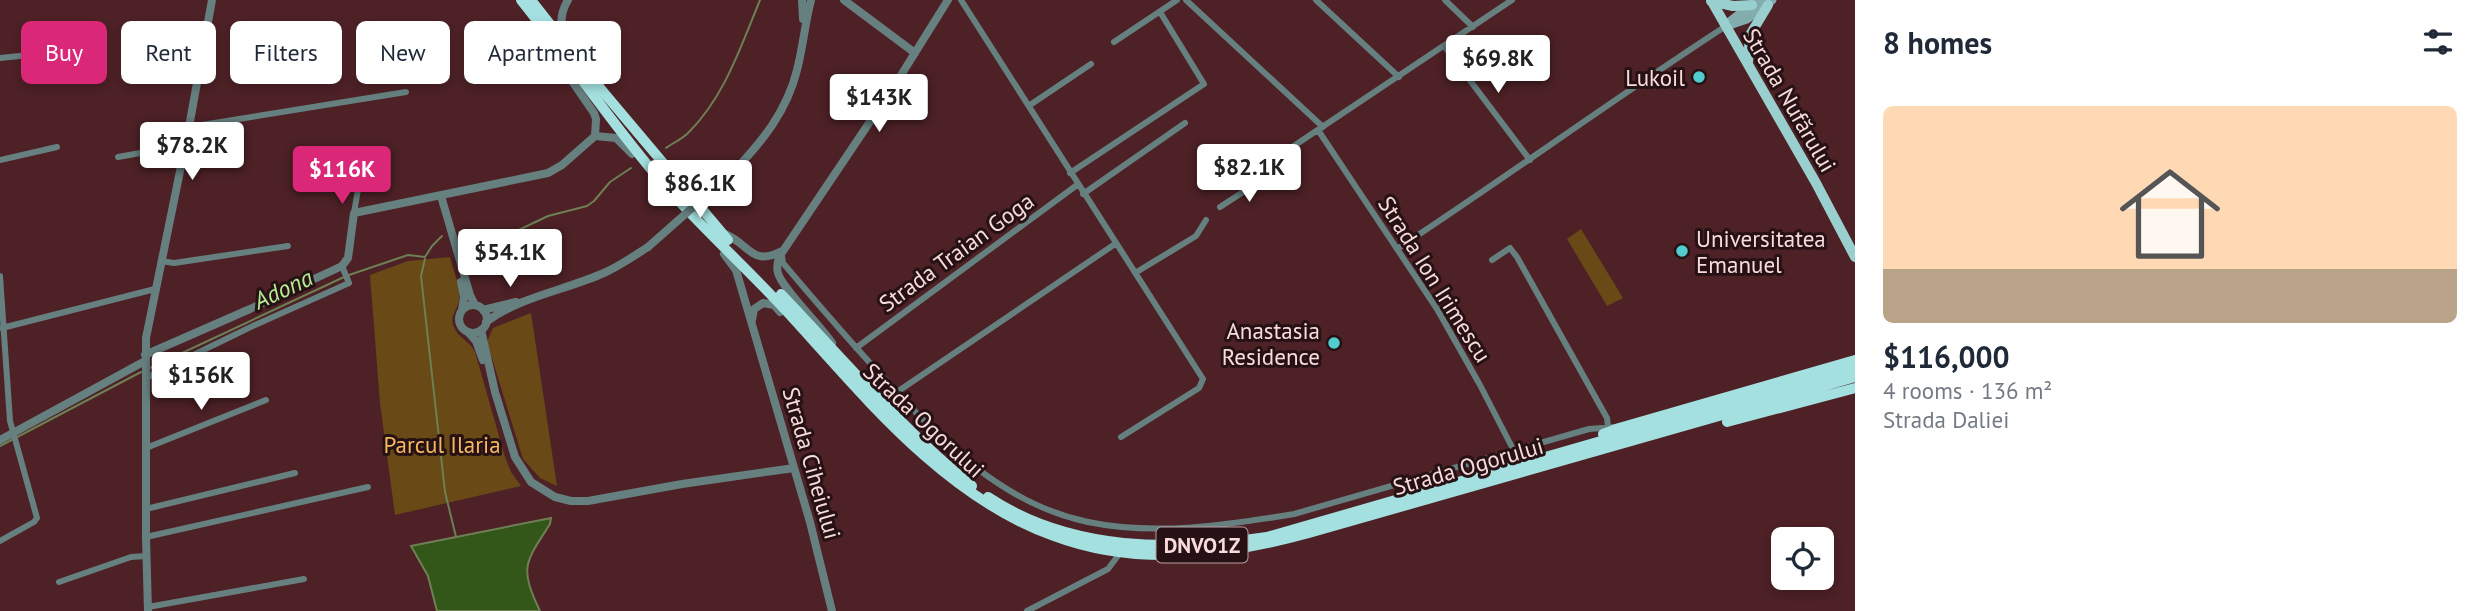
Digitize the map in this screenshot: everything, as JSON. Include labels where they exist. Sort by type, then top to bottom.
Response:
[{"type":"highway","name":"Strada Ogorului","points":[[521,0],[667,188],[770,292],[840,370],[930,460],[981,500],[1006,516],[1055,537],[1120,552],[1178,555],[1229,552],[1253,547],[1622,444],[1855,368]]},
{"type":"highway","name":"Strada Ogorului","points":[[531,0],[720,232],[953,471],[994,500],[1038,522],[1095,539],[1124,544],[1175,546],[1222,544],[1267,537],[1562,453],[1855,377]]},
{"type":"highway","points":[[1562,453],[1613,427],[1855,360]]},
{"type":"highway","points":[[1622,444],[1652,443],[1855,388]]},
{"type":"main road","points":[[1711,0],[1733,6],[1768,2]]},
{"type":"main road","name":"Strada Nufărului","points":[[1711,0],[1816,183],[1855,257]]},
{"type":"main road","points":[[1726,26],[1747,19],[1768,2]]},
{"type":"main road","points":[[1748,65],[1750,35],[1768,2]]},
{"type":"main road","points":[[1726,26],[1752,5]]},
{"type":"street","points":[[212,0],[186,145],[155,289],[145,358],[148,609],[304,579]]},
{"type":"street","points":[[568,0],[560,20],[565,37],[605,94]]},
{"type":"street","points":[[802,0],[804,29]]},
{"type":"street","points":[[468,332],[484,326],[495,316],[542,295],[605,273],[648,247],[734,171],[758,146],[781,111],[797,71],[811,0]]},
{"type":"street","points":[[839,355],[824,330],[778,276],[777,263],[782,251],[948,0]]},
{"type":"street","points":[[961,0],[1203,379],[1199,388],[1121,437]]},
{"type":"street","points":[[1114,42],[1177,0]]},
{"type":"street","name":"Strada Ion Irimescu","points":[[1185,0],[1320,129],[1437,309],[1514,451]]},
{"type":"street","points":[[1316,0],[1399,77]]},
{"type":"street","points":[[1445,0],[1474,27]]},
{"type":"street","points":[[1258,170],[1512,0]]},
{"type":"street","points":[[844,2],[915,53]]},
{"type":"street","points":[[1070,173],[1204,84],[1160,12]]},
{"type":"street","points":[[532,13],[547,45],[594,113],[595,136]]},
{"type":"street","points":[[1397,248],[1726,26]]},
{"type":"street","points":[[1444,46],[1530,160]]},
{"type":"street","points":[[0,58],[21,56]]},
{"type":"street","points":[[1030,106],[1091,64]]},
{"type":"street","points":[[189,127],[406,92]]},
{"type":"street","points":[[1083,194],[1185,123]]},
{"type":"street","points":[[354,213],[548,173],[562,165],[595,136],[612,136],[619,140],[667,188]]},
{"type":"street","points":[[118,157],[186,145]]},
{"type":"street","points":[[0,160],[57,147]]},
{"type":"street","points":[[0,440],[145,358],[342,266],[348,258],[363,160]]},
{"type":"street","points":[[1220,207],[1263,178]]},
{"type":"street","name":"Strada Traian Goga","points":[[856,348],[1077,185]]},
{"type":"street","points":[[441,196],[470,295],[479,308],[484,326],[495,392]]},
{"type":"street","name":"Strada Ciheiului","points":[[694,216],[736,270],[794,468],[832,611]]},
{"type":"street","points":[[1135,272],[1196,236],[1206,220]]},
{"type":"street","points":[[720,232],[734,238],[758,257],[769,257],[782,251]]},
{"type":"street","points":[[897,392],[1115,244]]},
{"type":"street","points":[[161,261],[174,262],[288,246]]},
{"type":"street","points":[[782,251],[783,263],[897,392],[956,452],[1005,488],[1050,511],[1101,524],[1187,527],[1294,514],[1589,429],[1613,427],[1517,257],[1510,248],[1492,260]]},
{"type":"street","points":[[457,255],[464,297],[459,323],[476,341],[515,457],[523,472],[543,491],[571,501],[588,501],[705,480],[794,468]]},
{"type":"street","points":[[146,378],[255,324],[349,283],[342,266]]},
{"type":"street","points":[[0,276],[10,421],[37,518],[0,541]]},
{"type":"street","points":[[2,328],[155,289]]},
{"type":"street","points":[[462,310],[542,295]]},
{"type":"street","name":"Strada Ciheiului","points":[[752,326],[752,315],[758,305],[774,305],[812,348],[840,370]]},
{"type":"street","points":[[250,309],[255,324]]},
{"type":"street","points":[[146,448],[266,400]]},
{"type":"street","points":[[146,509],[295,472]]},
{"type":"street","points":[[146,537],[368,487]]},
{"type":"street","points":[[1027,611],[1108,569],[1120,552]]},
{"type":"street","points":[[59,582],[131,557],[146,556]]},
{"type":"green space","points":[[1581,229],[1623,298],[1607,306],[1567,239]]},
{"type":"green space","name":"Parcul Ilaria","points":[[450,257],[459,296],[453,323],[458,334],[475,352],[505,457],[521,486],[395,515],[380,403],[370,275],[408,261]]},
{"type":"green space","points":[[531,313],[557,486],[540,478],[523,459],[487,342],[493,328]]},
{"type":"shaded area","points":[[551,518],[530,557],[527,574],[540,611],[437,611],[428,576],[411,546]]},
{"type":"waterway","name":"Adona","points":[[666,148],[688,133],[712,104],[730,71],[760,0]]},
{"type":"waterway","name":"Adona","points":[[459,232],[489,239],[506,236],[548,216],[587,206],[610,182],[631,168]]},
{"type":"waterway","name":"Adona","points":[[349,275],[408,255],[425,257],[442,236]]},
{"type":"waterway","points":[[425,259],[421,276],[445,492],[456,537]]},
{"type":"waterway","name":"Adona","points":[[150,368],[344,277]]},
{"type":"waterway","points":[[0,446],[141,372]]},
{"type":"place","name":"Lukoil","points":[[1699,77]]},
{"type":"place","name":"Universitatea Emanuel","points":[[1682,251]]},
{"type":"place","name":"Anastasia Residence","points":[[1334,343]]}]
